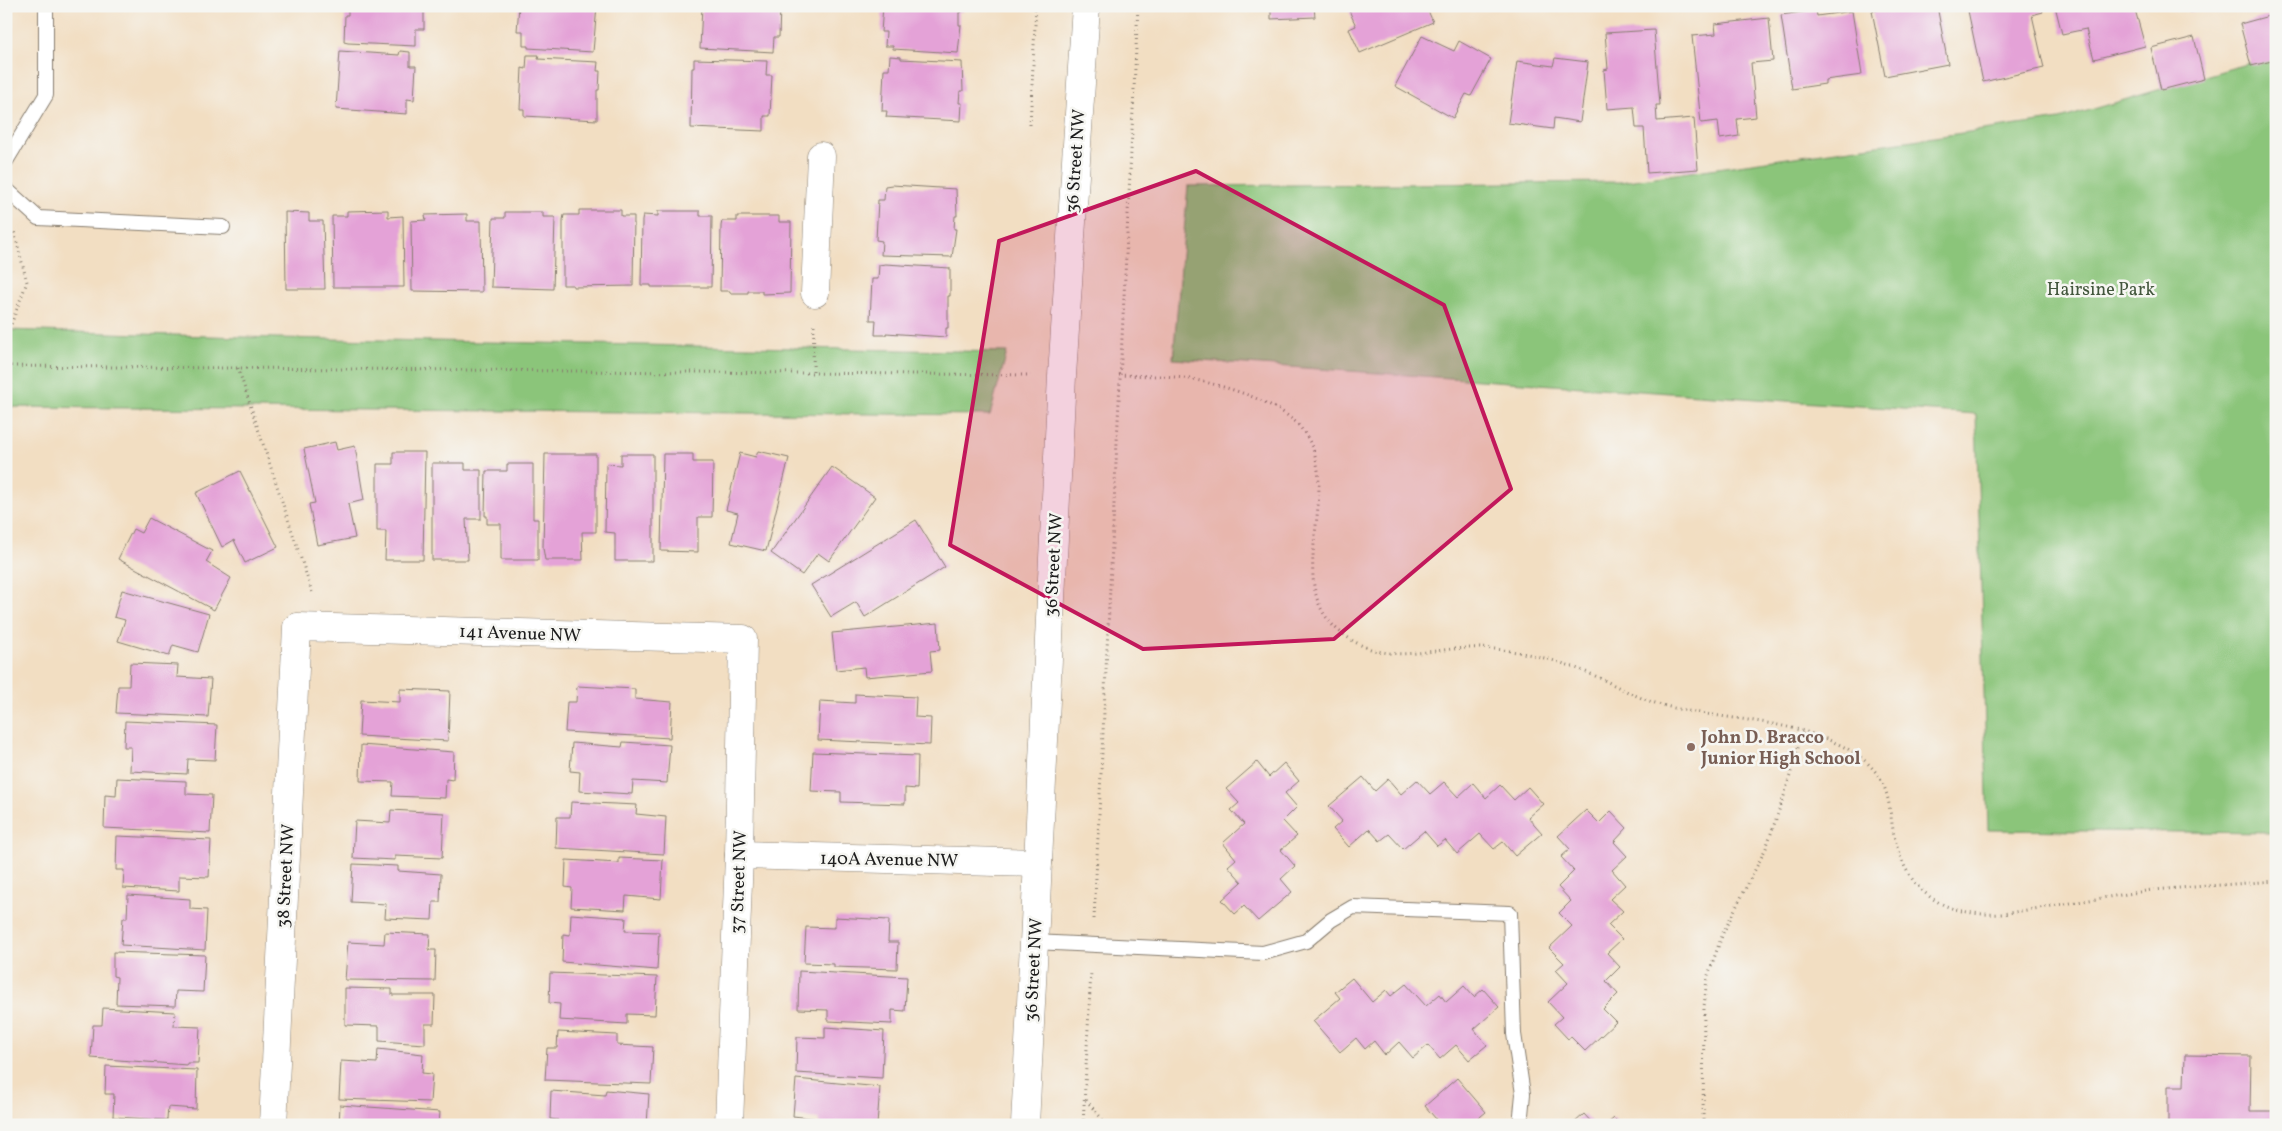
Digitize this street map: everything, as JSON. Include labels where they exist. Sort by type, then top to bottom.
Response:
[{"type":"street","name":"36 Street NW","points":[[1025,1125],[1062,366],[1086,6]]},
{"type":"street","points":[[815,293],[821,156]]},
{"type":"street","name":"141 Avenue NW","points":[[297,627],[743,639]]},
{"type":"street","name":"38 Street NW","points":[[273,1125],[297,627]]},
{"type":"street","name":"37 Street NW","points":[[729,1125],[739,855],[743,639]]},
{"type":"street","name":"140A Avenue NW","points":[[739,855],[1038,863]]},
{"type":"lane","points":[[6,161],[46,95],[46,6]]},
{"type":"lane","points":[[6,189],[38,218],[223,227]]},
{"type":"lane","points":[[1034,942],[1263,953],[1306,941],[1331,920],[1353,907],[1510,913],[1514,1034],[1523,1094],[1520,1125]]},
{"type":"path","points":[[1030,125],[1036,6]]},
{"type":"path","points":[[1083,1125],[1093,945],[1118,375],[1138,6]]},
{"type":"path","points":[[6,338],[27,282],[12,226]]},
{"type":"path","points":[[813,371],[815,293]]},
{"type":"path","points":[[6,366],[813,371],[1034,375]]},
{"type":"path","points":[[238,368],[324,628]]},
{"type":"path","points":[[1118,375],[1194,380],[1224,388],[1259,400],[1283,413],[1302,428],[1313,446],[1320,482],[1313,544],[1313,585],[1326,618],[1345,636],[1367,648],[1394,655],[1476,648],[1525,653],[1585,671],[1658,704],[1803,731],[1836,743],[1854,752],[1879,776],[1886,789],[1895,839],[1908,873],[1925,895],[1954,910],[1982,915],[2002,914],[2152,890],[2276,881]]},
{"type":"path","points":[[1702,1125],[1704,1007],[1707,978],[1723,933],[1766,848],[1803,731]]},
{"type":"path","points":[[1085,1099],[1107,1125]]},
{"type":"highlighted area","points":[[1196,171],[1444,305],[1511,489],[1334,639],[1143,649],[950,545],[999,241]]},
{"type":"green space","name":"Hairsine Park","points":[[2276,55],[2276,833],[1988,830],[1976,414],[1173,359],[1188,186],[1620,182],[2060,119]]},
{"type":"green space","points":[[6,330],[277,338],[1007,352],[990,415],[6,407]]},
{"type":"building","points":[[348,6],[424,6],[424,29],[416,29],[416,46],[344,42],[345,15],[348,15]]},
{"type":"building","points":[[519,6],[597,6],[593,52],[528,48],[528,46],[523,46],[523,31],[517,31]]},
{"type":"building","points":[[702,6],[780,6],[779,37],[774,37],[773,52],[700,48]]},
{"type":"building","points":[[883,6],[962,6],[962,12],[959,12],[959,25],[961,25],[958,53],[893,49],[893,46],[885,46],[886,32],[881,32]]},
{"type":"building","points":[[1271,6],[1314,6],[1315,17],[1271,19]]},
{"type":"building","points":[[1347,6],[1426,6],[1433,22],[1360,53],[1349,29],[1356,26]]},
{"type":"building","points":[[1893,6],[1937,6],[1948,64],[1885,76],[1872,11]]},
{"type":"building","points":[[1967,6],[2041,6],[2043,12],[2032,15],[2044,68],[1983,82]]},
{"type":"building","points":[[2055,6],[2134,6],[2145,46],[2094,59],[2086,29],[2062,34]]},
{"type":"building","points":[[2188,6],[2209,6],[2209,7],[2189,12]]},
{"type":"building","points":[[1816,10],[1817,16],[1852,11],[1862,75],[1825,80],[1825,84],[1792,89],[1781,15]]},
{"type":"building","points":[[2276,14],[2276,60],[2251,66],[2240,24]]},
{"type":"building","points":[[1769,18],[1773,61],[1751,63],[1756,117],[1737,119],[1739,136],[1720,139],[1718,121],[1701,123],[1692,36],[1716,34],[1715,24]]},
{"type":"building","points":[[1654,30],[1660,105],[1656,105],[1657,121],[1694,118],[1698,169],[1647,173],[1644,128],[1636,128],[1634,107],[1607,109],[1604,70],[1608,69],[1605,33]]},
{"type":"building","points":[[1422,36],[1454,51],[1459,41],[1491,59],[1471,96],[1466,94],[1453,118],[1395,86]]},
{"type":"building","points":[[2194,37],[2204,79],[2161,90],[2151,48]]},
{"type":"building","points":[[340,51],[399,55],[400,51],[410,52],[410,66],[416,66],[414,100],[407,99],[407,114],[336,109]]},
{"type":"building","points":[[527,55],[539,55],[538,59],[598,62],[597,71],[600,71],[599,90],[597,90],[597,120],[524,116],[524,109],[520,109],[522,68],[526,69]]},
{"type":"building","points":[[890,56],[901,57],[901,59],[962,62],[963,91],[960,91],[959,103],[962,103],[961,121],[886,117],[887,111],[882,111],[884,69],[889,69]]},
{"type":"building","points":[[1555,58],[1588,62],[1580,122],[1554,118],[1553,129],[1508,123],[1517,61],[1553,66]]},
{"type":"building","points":[[694,59],[767,61],[766,75],[772,75],[770,116],[764,116],[764,131],[691,128],[692,68],[694,68]]},
{"type":"building","points":[[885,186],[956,189],[957,216],[955,216],[954,229],[956,229],[952,257],[881,255],[882,241],[876,240],[878,200],[884,200]]},
{"type":"building","points":[[388,210],[388,217],[403,216],[404,287],[333,287],[332,216],[347,216],[347,211]]},
{"type":"building","points":[[579,210],[621,210],[621,216],[634,216],[633,286],[573,287],[573,285],[563,285],[564,215],[579,215]]},
{"type":"building","points":[[658,211],[700,211],[700,216],[712,216],[711,287],[651,287],[651,285],[641,285],[643,215],[658,216]]},
{"type":"building","points":[[285,212],[309,213],[309,221],[323,221],[325,289],[286,289]]},
{"type":"building","points":[[505,212],[543,212],[543,217],[555,217],[553,289],[491,287],[493,218],[505,218]]},
{"type":"building","points":[[467,214],[467,221],[481,221],[482,292],[412,291],[411,221],[426,220],[425,215]]},
{"type":"building","points":[[737,216],[779,216],[779,222],[791,222],[790,293],[762,294],[762,291],[730,293],[730,291],[720,291],[722,221],[737,221]]},
{"type":"building","points":[[879,265],[950,268],[950,296],[948,296],[948,328],[946,328],[946,337],[886,333],[886,335],[875,335],[876,320],[870,320],[872,279],[878,279]]},
{"type":"building","points":[[335,442],[337,450],[355,446],[364,500],[348,504],[355,538],[317,545],[309,504],[315,503],[304,449]]},
{"type":"building","points":[[758,451],[789,458],[766,551],[731,543],[738,513],[726,510],[740,453],[756,457]]},
{"type":"building","points":[[393,452],[425,452],[423,560],[385,560],[386,531],[377,531],[377,464],[393,464]]},
{"type":"building","points":[[545,454],[596,454],[596,532],[582,532],[583,560],[545,560],[543,548]]},
{"type":"building","points":[[621,454],[653,454],[653,561],[615,561],[615,533],[605,532],[606,464],[621,465]]},
{"type":"building","points":[[663,454],[693,454],[693,462],[713,462],[712,517],[698,517],[698,552],[661,551]]},
{"type":"building","points":[[432,463],[465,463],[465,470],[481,470],[481,519],[466,519],[468,560],[432,560]]},
{"type":"building","points":[[507,464],[533,464],[533,519],[538,519],[538,560],[501,560],[501,524],[487,524],[487,516],[485,516],[486,471],[507,471]]},
{"type":"building","points":[[832,467],[875,497],[829,561],[818,553],[802,575],[771,553]]},
{"type":"building","points":[[240,471],[278,547],[245,563],[234,540],[222,547],[196,493]]},
{"type":"building","points":[[149,518],[212,551],[206,562],[231,578],[214,610],[118,559],[133,529],[141,533]]},
{"type":"building","points":[[916,520],[945,567],[865,617],[856,602],[831,617],[811,585]]},
{"type":"building","points":[[122,590],[209,614],[198,652],[173,645],[169,656],[118,641],[125,620],[114,617]]},
{"type":"building","points":[[938,623],[940,650],[930,651],[932,671],[865,677],[864,667],[836,670],[832,633]]},
{"type":"building","points":[[130,663],[178,665],[177,677],[211,679],[208,717],[116,713],[118,686],[129,686]]},
{"type":"building","points":[[577,686],[635,689],[635,699],[672,702],[670,738],[565,732],[567,702],[576,702]]},
{"type":"building","points":[[400,689],[450,691],[448,741],[359,736],[361,700],[400,702]]},
{"type":"building","points":[[855,694],[916,697],[915,717],[931,718],[930,745],[818,740],[820,701],[855,703]]},
{"type":"building","points":[[125,721],[217,725],[215,760],[188,759],[187,774],[130,771],[131,747],[124,747]]},
{"type":"building","points":[[623,742],[670,745],[667,783],[633,781],[632,794],[579,791],[580,772],[570,771],[572,743],[622,747]]},
{"type":"building","points":[[361,745],[454,752],[453,780],[446,779],[445,798],[392,796],[393,782],[360,781]]},
{"type":"building","points":[[813,752],[918,756],[917,789],[905,788],[905,804],[841,802],[841,792],[811,791]]},
{"type":"building","points":[[1257,762],[1269,777],[1284,763],[1299,781],[1285,793],[1297,807],[1283,821],[1297,836],[1281,850],[1295,866],[1281,879],[1292,892],[1258,921],[1244,906],[1235,914],[1222,900],[1242,882],[1228,866],[1236,859],[1223,843],[1244,824],[1231,810],[1239,803],[1226,789]]},
{"type":"building","points":[[1363,777],[1375,791],[1388,779],[1401,794],[1417,780],[1430,794],[1444,782],[1458,797],[1473,783],[1486,798],[1500,785],[1514,800],[1528,787],[1543,804],[1528,817],[1542,833],[1515,856],[1503,842],[1494,849],[1480,834],[1457,854],[1445,840],[1437,846],[1424,831],[1403,849],[1389,834],[1380,841],[1369,829],[1349,847],[1333,829],[1342,821],[1329,806]]},
{"type":"building","points":[[117,778],[186,781],[186,794],[212,795],[210,833],[104,828],[105,795],[116,796]]},
{"type":"building","points":[[571,802],[637,805],[636,814],[666,817],[664,854],[556,848],[557,817],[570,817]]},
{"type":"building","points":[[391,810],[444,813],[442,858],[395,856],[395,860],[353,858],[355,821],[390,823]]},
{"type":"building","points":[[1586,810],[1599,823],[1611,811],[1627,828],[1614,842],[1627,856],[1612,870],[1625,885],[1610,899],[1623,911],[1608,925],[1622,939],[1607,953],[1620,967],[1606,981],[1618,994],[1603,1009],[1616,1022],[1585,1051],[1571,1037],[1568,1039],[1554,1024],[1562,1017],[1548,1002],[1568,983],[1556,970],[1564,963],[1549,948],[1572,926],[1559,913],[1571,901],[1558,887],[1574,871],[1561,857],[1570,849],[1558,836]]},
{"type":"building","points":[[117,836],[211,840],[209,877],[179,876],[179,891],[123,888],[124,870],[116,870]]},
{"type":"building","points":[[619,858],[663,860],[661,899],[626,896],[625,910],[571,907],[572,888],[565,887],[566,860],[619,863]]},
{"type":"building","points":[[353,864],[398,866],[398,871],[441,874],[440,902],[433,902],[432,920],[385,918],[386,904],[351,902]]},
{"type":"building","points":[[128,895],[190,899],[190,909],[207,910],[205,950],[121,945],[123,918],[127,918]]},
{"type":"building","points":[[571,914],[626,918],[625,931],[659,932],[657,970],[562,962],[563,934],[570,935]]},
{"type":"building","points":[[835,917],[889,920],[888,942],[898,942],[897,969],[834,967],[834,964],[804,963],[806,927],[835,928]]},
{"type":"building","points":[[385,932],[430,934],[429,950],[436,950],[435,981],[345,980],[348,942],[384,944]]},
{"type":"building","points":[[113,952],[205,955],[203,992],[176,991],[175,1006],[116,1004],[117,977],[113,976]]},
{"type":"building","points":[[799,971],[907,977],[905,1011],[892,1010],[892,1024],[828,1021],[828,1010],[798,1009]]},
{"type":"building","points":[[550,973],[657,977],[655,1015],[627,1014],[627,1024],[559,1020],[560,1004],[549,1003]]},
{"type":"building","points":[[1352,978],[1372,1002],[1386,990],[1391,996],[1406,984],[1426,1006],[1440,994],[1446,1002],[1464,986],[1474,997],[1483,989],[1499,1007],[1474,1029],[1487,1045],[1469,1060],[1456,1045],[1440,1059],[1428,1045],[1413,1058],[1399,1042],[1385,1055],[1374,1041],[1365,1049],[1356,1038],[1340,1052],[1313,1021],[1340,998],[1335,992]]},
{"type":"building","points":[[345,988],[392,989],[392,995],[435,995],[434,1024],[425,1024],[425,1044],[379,1041],[379,1026],[345,1025]]},
{"type":"building","points":[[103,1008],[175,1012],[174,1026],[200,1027],[198,1063],[187,1063],[187,1065],[91,1058],[93,1025],[102,1025]]},
{"type":"building","points":[[825,1027],[884,1031],[882,1078],[796,1073],[797,1037],[825,1038]]},
{"type":"building","points":[[558,1032],[617,1035],[617,1045],[653,1047],[651,1084],[545,1080],[547,1048],[557,1048]]},
{"type":"building","points":[[378,1049],[423,1054],[422,1073],[432,1074],[430,1102],[339,1099],[341,1061],[377,1063]]},
{"type":"building","points":[[2185,1055],[2251,1056],[2250,1111],[2276,1111],[2276,1125],[2168,1125],[2168,1086],[2184,1086]]},
{"type":"building","points":[[106,1066],[197,1070],[196,1109],[168,1107],[167,1120],[113,1117],[114,1094],[105,1094]]},
{"type":"building","points":[[1457,1078],[1486,1112],[1470,1125],[1441,1125],[1425,1106]]},
{"type":"building","points":[[796,1079],[880,1087],[877,1125],[819,1125],[819,1119],[793,1116]]},
{"type":"building","points":[[606,1090],[649,1094],[647,1125],[557,1125],[558,1120],[550,1119],[551,1091],[605,1095]]},
{"type":"building","points":[[340,1105],[440,1112],[439,1125],[339,1125]]},
{"type":"building","points":[[1584,1114],[1594,1125],[1572,1125]]},
{"type":"building","points":[[1614,1118],[1620,1125],[1606,1125]]},
{"type":"place","name":"John D. Bracco Junior High School","points":[[1691,747]]}]
